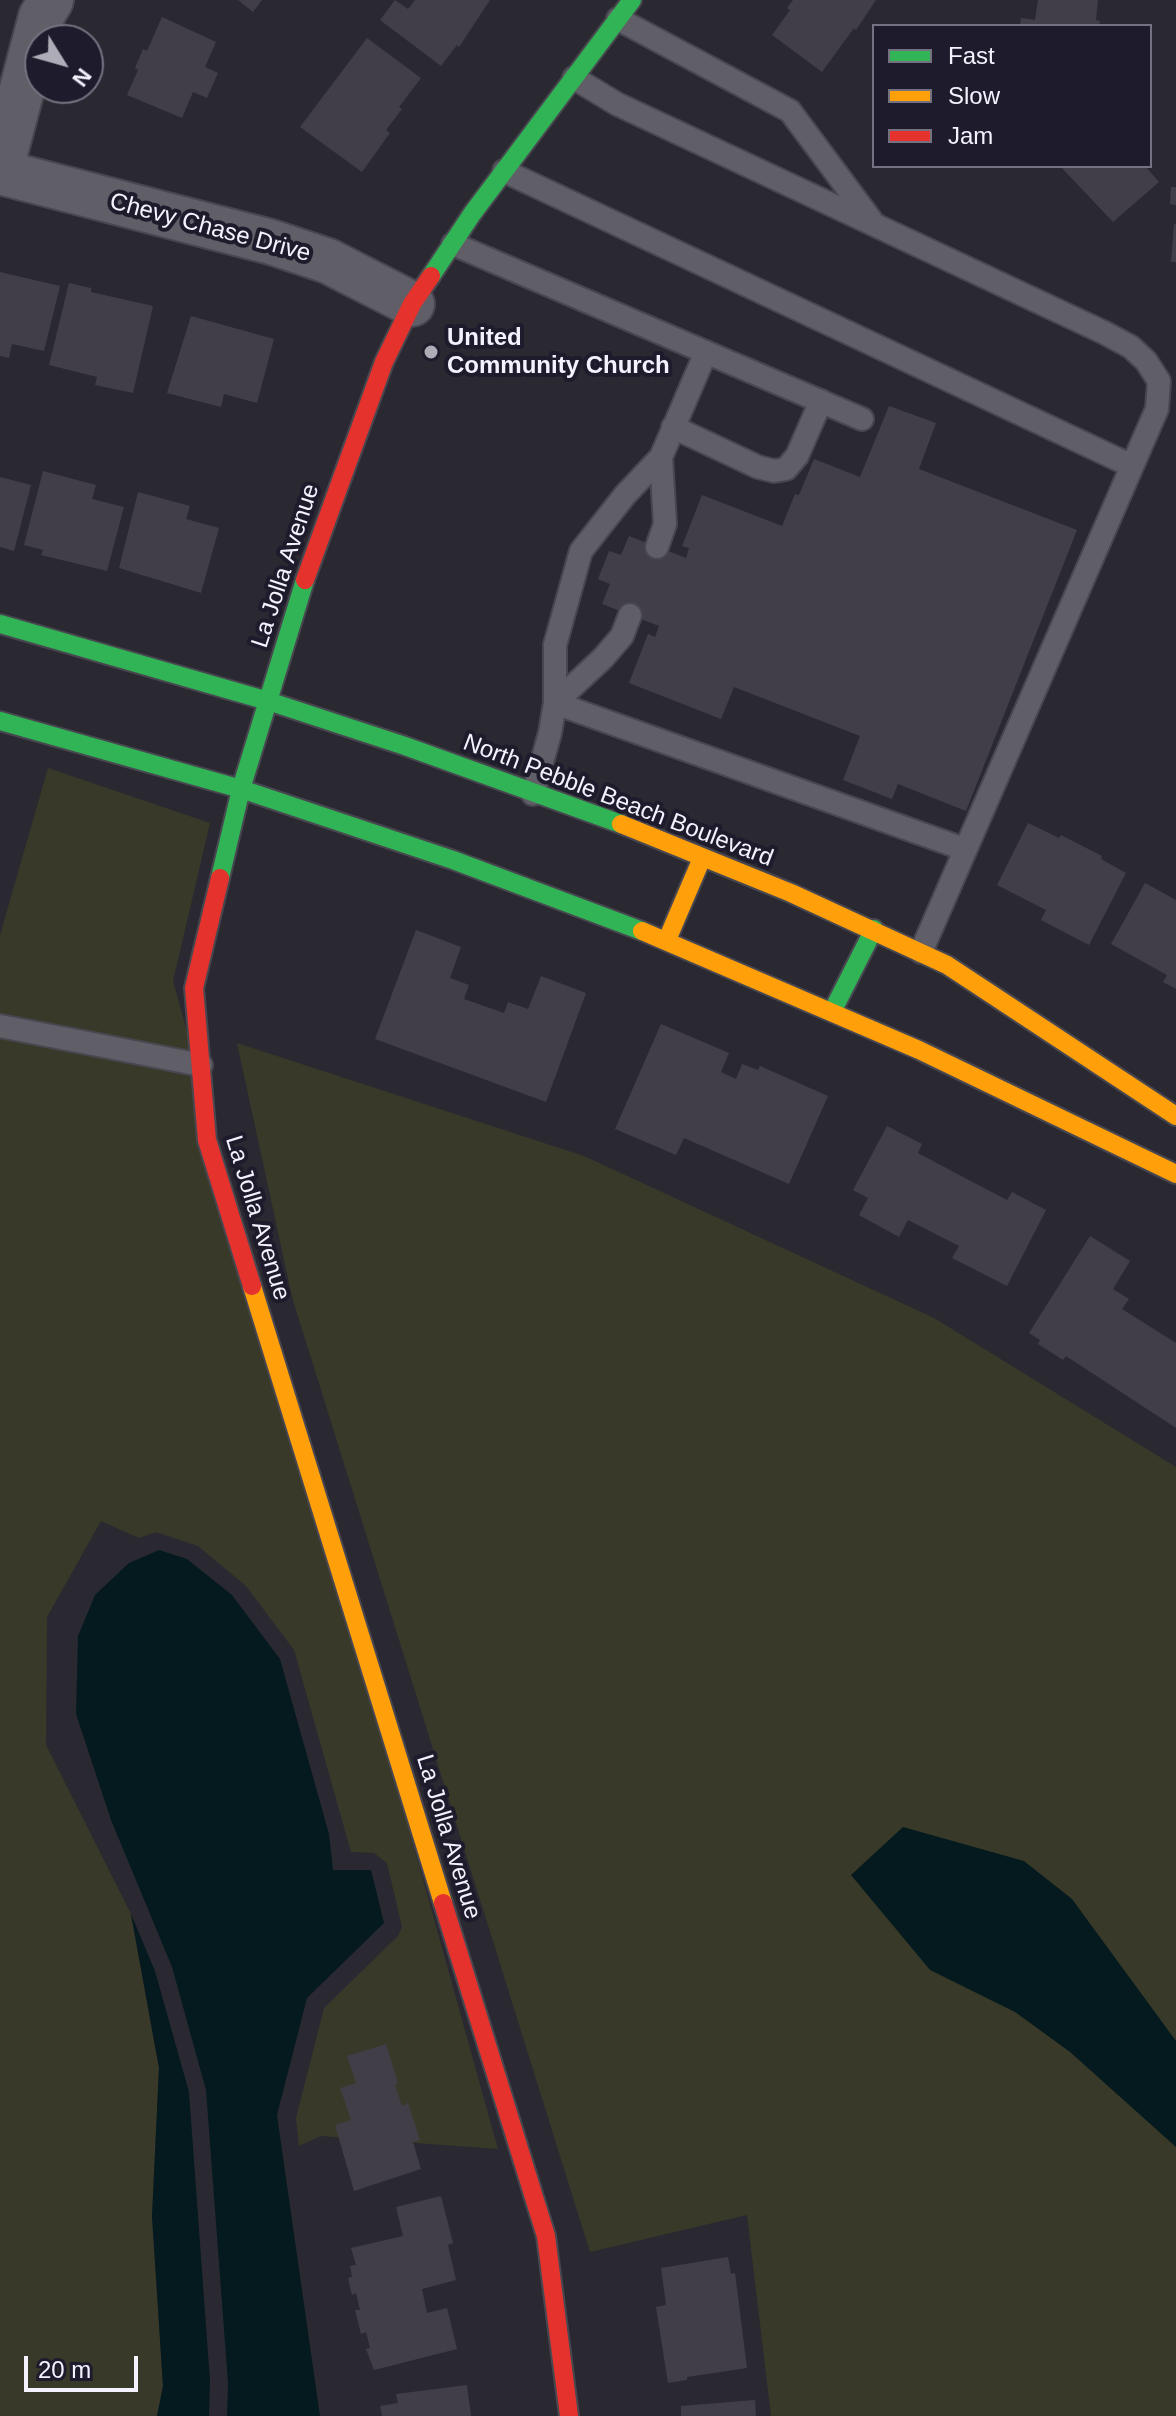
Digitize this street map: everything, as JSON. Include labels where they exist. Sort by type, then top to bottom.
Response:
[{"type":"street","points":[[0,172],[41,17],[51,0]]},
{"type":"street","name":"La Jolla Avenue","points":[[569,2416],[546,2236],[207,1140],[194,988],[241,789],[315,546],[384,362],[412,304],[453,244],[632,0]]},
{"type":"street","name":"Chevy Chase Drive","points":[[0,172],[299,251],[328,261],[412,304]]},
{"type":"street","name":"North Pebble Beach Boulevard","points":[[0,624],[268,701],[405,746],[642,832],[874,929],[947,965],[1176,1116]]},
{"type":"street","points":[[0,721],[241,789],[453,860],[667,940],[919,1050],[1176,1174]]},
{"type":"street","points":[[667,940],[702,858]]},
{"type":"street","points":[[832,1012],[874,929]]},
{"type":"lane","points":[[618,19],[790,111],[875,224]]},
{"type":"lane","points":[[574,78],[617,104],[1105,333],[1131,347],[1146,361],[1159,381],[1157,409],[921,952]]},
{"type":"lane","points":[[504,171],[1132,466]]},
{"type":"lane","points":[[453,244],[862,419]]},
{"type":"lane","points":[[533,794],[555,703],[555,645],[581,551],[661,457],[706,352]]},
{"type":"lane","points":[[673,427],[758,467],[774,471],[786,469],[797,456],[821,401]]},
{"type":"lane","points":[[657,547],[665,524],[661,457]]},
{"type":"lane","points":[[555,703],[622,636],[630,615]]},
{"type":"lane","points":[[555,703],[964,849]]},
{"type":"lane","points":[[0,1026],[201,1065]]},
{"type":"shaded area","points":[[48,768],[210,823],[173,981],[498,2149],[321,2136],[299,2146],[296,2118],[324,2008],[398,1936],[402,1927],[387,1863],[374,1853],[351,1852],[294,1650],[246,1586],[198,1546],[156,1532],[139,1538],[101,1521],[47,1617],[46,1745],[131,1914],[159,2068],[152,2216],[163,2386],[157,2416],[0,2416],[0,935]]},
{"type":"shaded area","points":[[237,1043],[584,1156],[934,1318],[1176,1467],[1176,2416],[771,2416],[747,2215],[590,2252],[292,1297]]},
{"type":"shaded area","points":[[159,1550],[187,1559],[232,1595],[280,1659],[329,1834],[333,1870],[371,1870],[384,1923],[307,1998],[277,2115],[320,2416],[227,2416],[228,2383],[206,2090],[172,1967],[111,1820],[76,1714],[78,1636],[95,1595],[129,1563]]},
{"type":"shaded area","points":[[903,1827],[1024,1861],[1072,1899],[1176,2041],[1176,2147],[1070,2052],[1015,2012],[930,1970],[851,1875]]},
{"type":"shaded area","points":[[131,1914],[155,1971],[189,2092],[210,2381],[209,2416],[157,2416],[163,2386],[152,2216],[159,2068]]},
{"type":"building","points":[[238,0],[262,0],[253,12]]},
{"type":"building","points":[[395,0],[408,9],[415,0],[490,0],[459,47],[457,45],[441,66],[380,20]]},
{"type":"building","points":[[793,0],[876,0],[822,72],[772,35],[790,10],[787,8]]},
{"type":"building","points":[[1038,0],[1098,0],[1096,20],[1100,21],[1099,24],[1020,24],[1021,18],[1035,20]]},
{"type":"building","points":[[162,17],[216,42],[205,67],[218,73],[207,98],[193,92],[182,118],[127,95],[143,49],[147,51]]},
{"type":"building","points":[[367,38],[421,78],[399,107],[402,109],[386,130],[390,133],[362,172],[300,127]]},
{"type":"building","points":[[1062,168],[1147,168],[1159,182],[1113,222]]},
{"type":"building","points":[[1171,187],[1176,187],[1176,205],[1170,204]]},
{"type":"building","points":[[1174,224],[1176,262],[1171,262]]},
{"type":"building","points":[[0,272],[60,286],[44,351],[12,344],[9,358],[0,356]]},
{"type":"building","points":[[69,283],[91,288],[91,292],[153,306],[133,393],[95,385],[97,377],[49,365]]},
{"type":"building","points":[[191,316],[274,339],[257,403],[224,394],[221,407],[167,393]]},
{"type":"building","points":[[889,406],[936,423],[919,469],[1077,530],[966,811],[898,784],[892,799],[843,780],[860,736],[734,687],[721,719],[629,683],[648,634],[655,637],[659,626],[602,604],[610,584],[598,579],[609,551],[621,555],[629,536],[686,558],[689,548],[682,546],[702,495],[782,526],[814,459],[860,477]]},
{"type":"building","points":[[43,471],[96,485],[92,499],[124,507],[107,571],[41,555],[43,550],[24,545]]},
{"type":"building","points":[[0,477],[31,485],[14,551],[0,547]]},
{"type":"building","points":[[138,492],[190,506],[186,519],[219,528],[201,593],[119,568]]},
{"type":"building","points":[[1028,823],[1059,838],[1061,835],[1102,856],[1101,859],[1126,873],[1089,945],[1041,920],[1046,910],[997,885]]},
{"type":"building","points":[[1145,883],[1176,900],[1176,989],[1163,982],[1167,975],[1111,944]]},
{"type":"building","points":[[416,930],[461,947],[450,978],[469,985],[464,999],[504,1013],[508,1002],[528,1009],[541,976],[586,993],[546,1102],[375,1039]]},
{"type":"building","points":[[661,1024],[729,1053],[721,1072],[736,1079],[742,1064],[758,1070],[760,1066],[828,1096],[789,1184],[684,1138],[676,1155],[615,1129]]},
{"type":"building","points":[[887,1126],[922,1144],[918,1153],[963,1177],[1007,1200],[1012,1192],[1046,1210],[1007,1286],[952,1258],[959,1246],[908,1220],[899,1237],[859,1215],[868,1198],[853,1190]]},
{"type":"building","points":[[1090,1236],[1130,1261],[1113,1289],[1129,1299],[1122,1309],[1176,1343],[1176,1428],[1066,1356],[1063,1360],[1038,1344],[1040,1340],[1029,1333]]},
{"type":"building","points":[[386,2044],[402,2106],[408,2103],[420,2140],[413,2142],[421,2169],[354,2191],[335,2125],[351,2120],[340,2088],[356,2083],[347,2056]]},
{"type":"building","points":[[441,2196],[453,2243],[448,2245],[456,2280],[422,2289],[427,2313],[447,2308],[457,2349],[374,2370],[366,2349],[370,2348],[366,2332],[361,2334],[355,2310],[360,2310],[356,2293],[352,2295],[348,2278],[352,2277],[350,2266],[356,2265],[351,2248],[403,2236],[396,2207]]},
{"type":"building","points":[[728,2257],[731,2274],[735,2273],[747,2368],[668,2383],[656,2307],[666,2305],[661,2268]]},
{"type":"building","points":[[467,2385],[471,2416],[382,2416],[380,2406],[398,2403],[396,2394]]},
{"type":"building","points":[[755,2400],[756,2416],[681,2416],[681,2406]]},
{"type":"traffic: fast","points":[[431,276],[472,214],[632,0]]},
{"type":"traffic: fast","points":[[220,878],[241,789],[305,580]]},
{"type":"traffic: fast","points":[[0,624],[268,701],[405,746],[621,824]]},
{"type":"traffic: fast","points":[[0,721],[241,789],[453,860],[642,931]]},
{"type":"traffic: fast","points":[[832,1012],[874,929]]},
{"type":"traffic: slow","points":[[621,824],[791,893],[947,965],[1176,1116]]},
{"type":"traffic: slow","points":[[667,940],[702,858]]},
{"type":"traffic: slow","points":[[642,931],[919,1050],[1176,1174]]},
{"type":"traffic: slow","points":[[252,1286],[443,1903]]},
{"type":"traffic: jam","points":[[305,580],[384,362],[412,304],[431,276]]},
{"type":"traffic: jam","points":[[220,878],[194,988],[207,1140],[252,1286]]},
{"type":"traffic: jam","points":[[443,1903],[546,2236],[569,2416]]},
{"type":"place","name":"United Community Church","points":[[431,352]]}]
